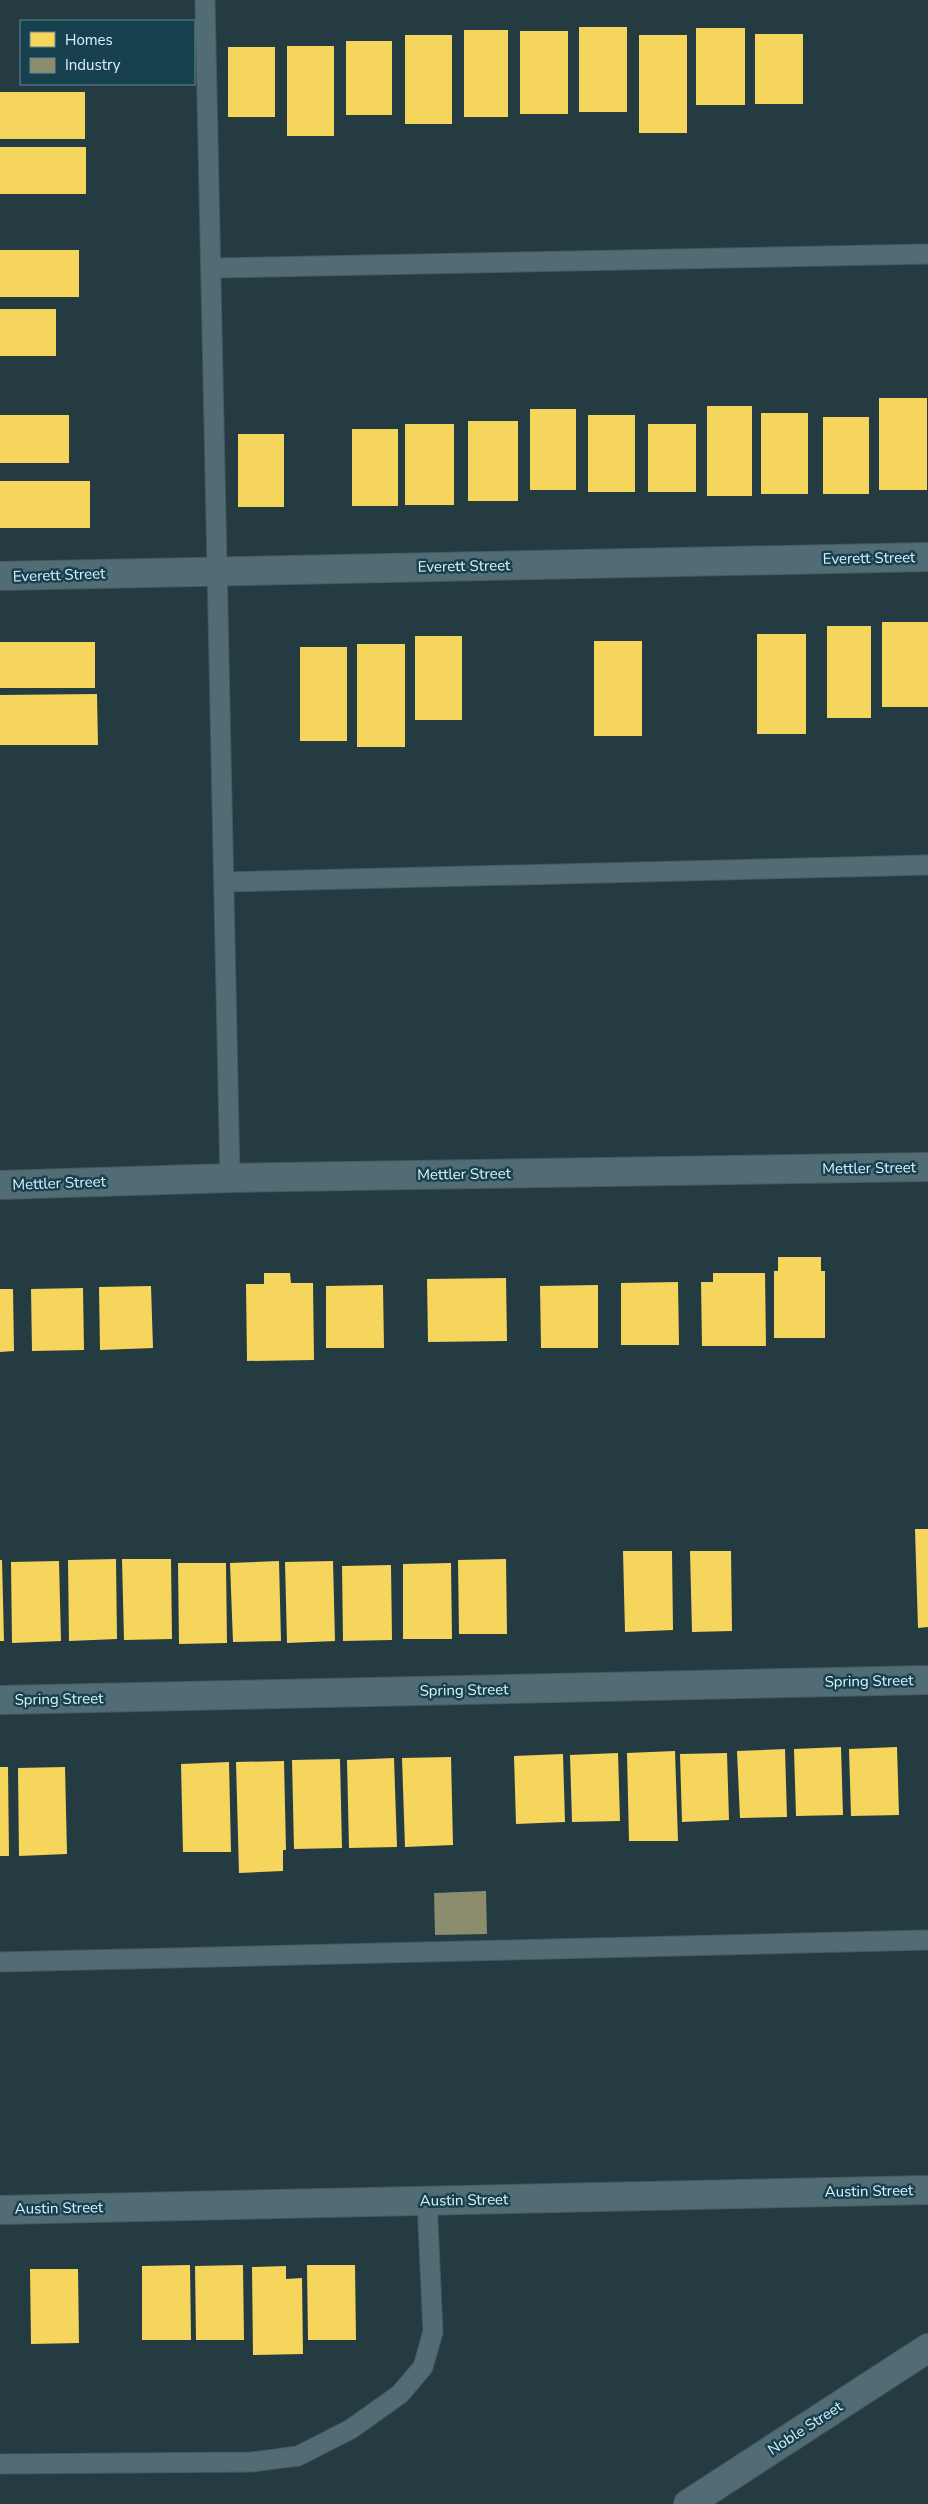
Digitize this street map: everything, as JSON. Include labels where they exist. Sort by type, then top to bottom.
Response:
[{"type":"street","name":"Everett Street","points":[[0,576],[219,570],[928,557]]},
{"type":"street","name":"Mettler Street","points":[[0,1184],[230,1178],[928,1167]]},
{"type":"street","name":"Spring Street","points":[[0,1700],[928,1680]]},
{"type":"street","name":"Austin Street","points":[[0,2210],[928,2190]]},
{"type":"street","name":"Noble Street","points":[[688,2504],[926,2351]]},
{"type":"lane","points":[[206,0],[230,1178]]},
{"type":"lane","points":[[212,268],[928,254]]},
{"type":"lane","points":[[224,882],[928,865]]},
{"type":"lane","points":[[0,1962],[928,1940]]},
{"type":"lane","points":[[0,2464],[252,2462],[298,2456],[351,2429],[400,2394],[423,2367],[433,2332],[427,2200]]},
{"type":"building: Homes","points":[[579,27],[627,27],[627,112],[579,112]]},
{"type":"building: Homes","points":[[696,28],[745,28],[745,105],[696,105]]},
{"type":"building: Homes","points":[[464,30],[508,30],[508,117],[464,117]]},
{"type":"building: Homes","points":[[520,31],[568,31],[568,114],[520,114]]},
{"type":"building: Homes","points":[[755,34],[803,34],[803,104],[755,104]]},
{"type":"building: Homes","points":[[405,35],[452,35],[452,124],[405,124]]},
{"type":"building: Homes","points":[[639,35],[687,35],[687,133],[639,133]]},
{"type":"building: Homes","points":[[346,41],[392,41],[392,115],[346,115]]},
{"type":"building: Homes","points":[[287,46],[334,46],[334,136],[287,136]]},
{"type":"building: Homes","points":[[228,47],[275,47],[275,117],[228,117]]},
{"type":"building: Homes","points":[[0,92],[85,92],[85,139],[0,139]]},
{"type":"building: Homes","points":[[0,147],[86,147],[86,194],[0,194]]},
{"type":"building: Homes","points":[[0,250],[79,250],[79,297],[0,297]]},
{"type":"building: Homes","points":[[0,309],[56,309],[56,356],[0,356]]},
{"type":"building: Homes","points":[[879,398],[927,398],[927,490],[879,490]]},
{"type":"building: Homes","points":[[707,406],[752,406],[752,496],[707,496]]},
{"type":"building: Homes","points":[[530,409],[576,409],[576,490],[530,490]]},
{"type":"building: Homes","points":[[761,413],[808,413],[808,494],[761,494]]},
{"type":"building: Homes","points":[[0,415],[69,415],[69,463],[0,463]]},
{"type":"building: Homes","points":[[588,415],[635,415],[635,492],[588,492]]},
{"type":"building: Homes","points":[[823,417],[869,417],[869,494],[823,494]]},
{"type":"building: Homes","points":[[468,421],[518,421],[518,501],[468,501]]},
{"type":"building: Homes","points":[[405,424],[454,424],[454,505],[405,505]]},
{"type":"building: Homes","points":[[648,424],[696,424],[696,492],[648,492]]},
{"type":"building: Homes","points":[[352,429],[398,429],[398,506],[352,506]]},
{"type":"building: Homes","points":[[238,434],[284,434],[284,507],[238,507]]},
{"type":"building: Homes","points":[[0,481],[90,481],[90,528],[0,528]]},
{"type":"building: Homes","points":[[882,622],[928,622],[928,707],[882,707]]},
{"type":"building: Homes","points":[[827,626],[871,626],[871,718],[827,718]]},
{"type":"building: Homes","points":[[757,634],[806,634],[806,734],[757,734]]},
{"type":"building: Homes","points":[[415,636],[462,636],[462,720],[415,720]]},
{"type":"building: Homes","points":[[594,641],[642,641],[642,736],[594,736]]},
{"type":"building: Homes","points":[[0,642],[95,642],[95,688],[0,688]]},
{"type":"building: Homes","points":[[357,644],[405,644],[405,747],[357,747]]},
{"type":"building: Homes","points":[[300,647],[347,647],[347,741],[300,741]]},
{"type":"building: Homes","points":[[97,694],[98,745],[0,745],[0,695]]},
{"type":"building: Homes","points":[[778,1257],[821,1257],[821,1271],[825,1271],[825,1338],[774,1338],[774,1271],[778,1271]]},
{"type":"building: Homes","points":[[264,1273],[290,1273],[291,1283],[313,1283],[314,1360],[247,1361],[246,1284],[264,1284]]},
{"type":"building: Homes","points":[[713,1273],[765,1273],[766,1346],[702,1346],[701,1282],[713,1282]]},
{"type":"building: Homes","points":[[506,1278],[507,1341],[428,1342],[427,1279]]},
{"type":"building: Homes","points":[[678,1282],[679,1345],[621,1345],[621,1283]]},
{"type":"building: Homes","points":[[383,1285],[384,1348],[326,1348],[326,1286]]},
{"type":"building: Homes","points":[[598,1285],[598,1348],[541,1348],[540,1286]]},
{"type":"building: Homes","points":[[151,1286],[153,1348],[100,1350],[99,1287]]},
{"type":"building: Homes","points":[[83,1288],[84,1350],[32,1351],[31,1289]]},
{"type":"building: Homes","points":[[0,1289],[13,1289],[14,1351],[0,1352]]},
{"type":"building: Homes","points":[[915,1529],[928,1529],[928,1627],[918,1628]]},
{"type":"building: Homes","points":[[623,1551],[672,1551],[673,1630],[625,1632]]},
{"type":"building: Homes","points":[[690,1551],[731,1551],[732,1631],[692,1632]]},
{"type":"building: Homes","points":[[116,1559],[117,1639],[69,1641],[68,1560]]},
{"type":"building: Homes","points":[[122,1559],[171,1559],[172,1639],[124,1640]]},
{"type":"building: Homes","points":[[506,1559],[507,1634],[459,1634],[458,1560]]},
{"type":"building: Homes","points":[[0,1560],[2,1560],[4,1641],[0,1641]]},
{"type":"building: Homes","points":[[59,1561],[61,1641],[12,1643],[11,1562]]},
{"type":"building: Homes","points":[[279,1561],[281,1641],[233,1642],[230,1563]]},
{"type":"building: Homes","points":[[333,1561],[335,1641],[287,1643],[285,1562]]},
{"type":"building: Homes","points":[[178,1563],[226,1563],[227,1643],[179,1644]]},
{"type":"building: Homes","points":[[451,1563],[452,1639],[403,1639],[403,1564]]},
{"type":"building: Homes","points":[[391,1565],[392,1640],[343,1641],[342,1566]]},
{"type":"building: Homes","points":[[841,1747],[843,1815],[796,1816],[794,1749]]},
{"type":"building: Homes","points":[[897,1747],[899,1815],[851,1816],[849,1749]]},
{"type":"building: Homes","points":[[785,1749],[787,1817],[740,1818],[737,1751]]},
{"type":"building: Homes","points":[[675,1751],[678,1841],[629,1841],[627,1753]]},
{"type":"building: Homes","points":[[618,1753],[620,1821],[572,1822],[570,1755]]},
{"type":"building: Homes","points":[[727,1753],[729,1820],[682,1822],[680,1754]]},
{"type":"building: Homes","points":[[563,1754],[565,1822],[516,1824],[514,1756]]},
{"type":"building: Homes","points":[[451,1757],[453,1845],[405,1847],[402,1758]]},
{"type":"building: Homes","points":[[394,1758],[397,1847],[349,1848],[347,1760]]},
{"type":"building: Homes","points":[[340,1759],[342,1848],[294,1849],[292,1760]]},
{"type":"building: Homes","points":[[284,1761],[286,1850],[283,1850],[283,1871],[239,1873],[236,1762]]},
{"type":"building: Homes","points":[[229,1762],[231,1852],[183,1852],[181,1764]]},
{"type":"building: Homes","points":[[0,1767],[8,1767],[9,1856],[0,1856]]},
{"type":"building: Homes","points":[[65,1767],[67,1854],[19,1856],[18,1768]]},
{"type":"building: Homes","points":[[190,2265],[191,2340],[142,2340],[142,2266]]},
{"type":"building: Homes","points":[[243,2265],[244,2340],[196,2340],[195,2266]]},
{"type":"building: Homes","points":[[307,2265],[355,2265],[356,2340],[308,2340]]},
{"type":"building: Homes","points":[[286,2266],[286,2279],[302,2278],[303,2354],[253,2355],[252,2267]]},
{"type":"building: Homes","points":[[30,2269],[78,2269],[79,2343],[31,2344]]},
{"type":"building: Industry","points":[[486,1891],[487,1934],[435,1935],[434,1893]]}]
